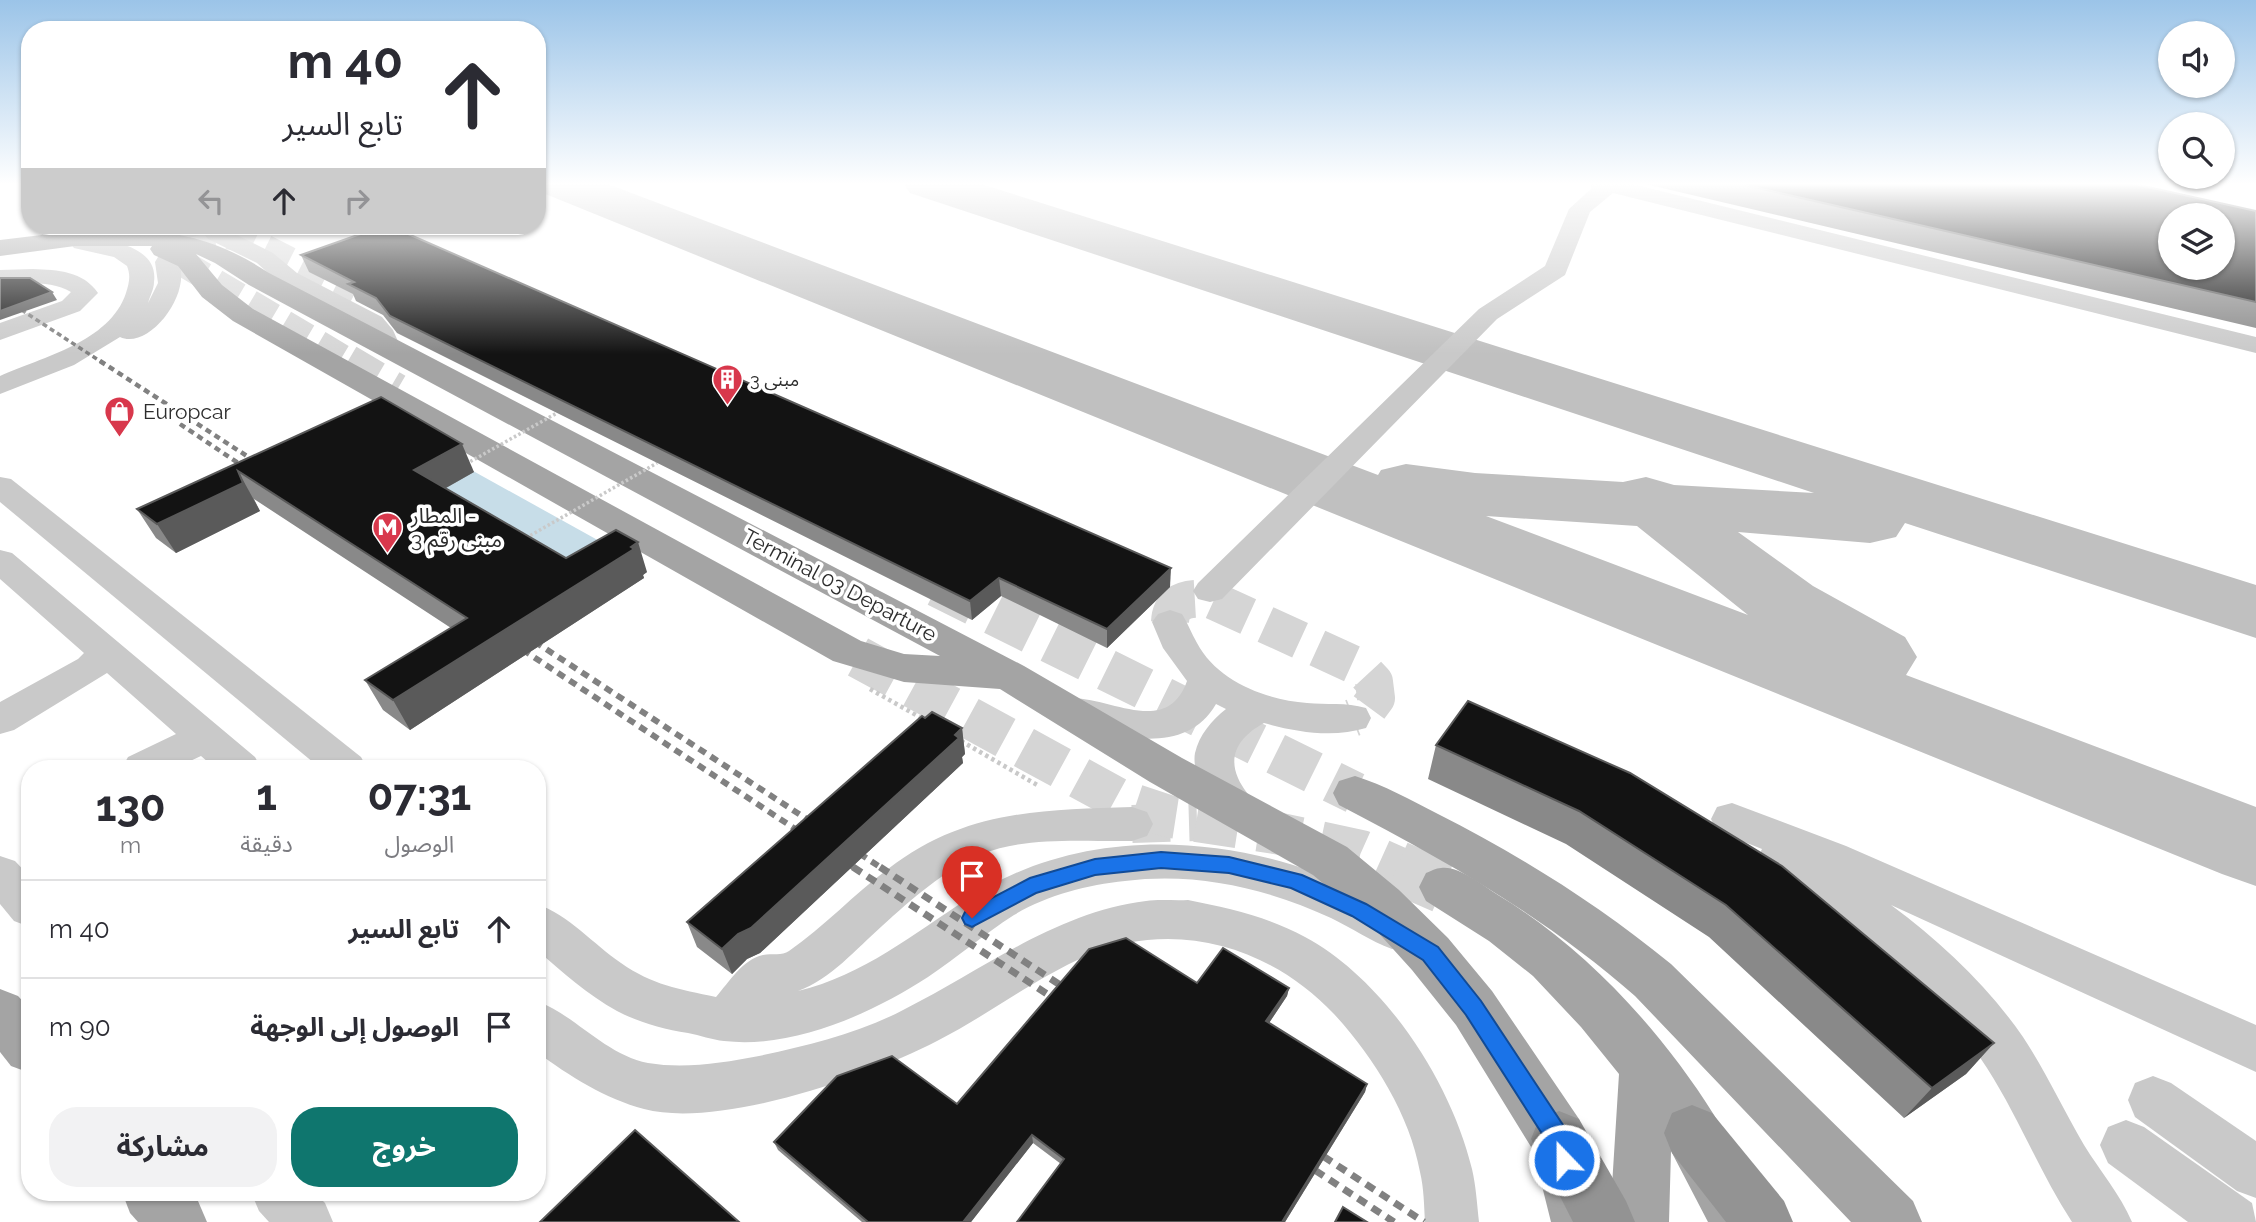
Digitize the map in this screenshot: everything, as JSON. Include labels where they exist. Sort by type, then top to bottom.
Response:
[{"type":"highway","points":[[1692,1133],[1763,1222]]},
{"type":"main road","points":[[0,248],[58,240]]},
{"type":"main road","name":"Terminal 03 Departure","points":[[0,248],[68,240]]},
{"type":"main road","name":"Terminal 03 Departure","points":[[86,240],[153,248],[189,240]]},
{"type":"main road","points":[[110,240],[153,248]]},
{"type":"main road","points":[[112,240],[153,247],[185,258],[196,266],[213,291],[243,315],[847,651],[904,668],[1010,676]]},
{"type":"main road","name":"Terminal 03 Departure","points":[[225,240],[387,346],[1010,676],[1167,770],[1330,861],[1382,904],[1430,954],[1474,1008],[1559,1139],[1607,1221]]},
{"type":"main road","points":[[1355,793],[1504,860],[1587,924],[1653,980],[1892,1222]]},
{"type":"main road","points":[[1504,860],[1522,917],[1524,939]]},
{"type":"main road","points":[[1443,887],[1524,939],[1564,972],[1605,1016],[1692,1133],[1740,1222]]},
{"type":"main road","points":[[0,1013],[21,1038]]},
{"type":"main road","points":[[1607,1221],[1646,1070]]},
{"type":"main road","points":[[159,1201],[177,1222]]},
{"type":"lane","points":[[96,240],[136,260],[153,248]]},
{"type":"lane","points":[[1210,591],[1488,314],[1556,270],[1568,240]]},
{"type":"lane","points":[[1832,240],[2256,345]]},
{"type":"lane","points":[[0,361],[82,324],[119,298],[130,288],[153,248]]},
{"type":"lane","points":[[0,386],[82,349],[123,322],[140,297],[153,248]]},
{"type":"lane","points":[[0,400],[21,387],[104,351],[138,327],[159,307],[170,288],[171,271],[153,248]]},
{"type":"lane","points":[[0,277],[34,276],[60,279],[78,284],[85,293],[71,306],[0,332]]},
{"type":"lane","points":[[0,345],[119,298]]},
{"type":"lane","points":[[0,486],[337,760]]},
{"type":"lane","points":[[0,561],[232,760]]},
{"type":"lane","points":[[1170,622],[1181,652],[1206,679],[1230,695],[1260,708],[1315,719],[1352,718]]},
{"type":"lane","points":[[0,720],[91,668],[106,652]]},
{"type":"lane","points":[[1063,708],[1139,725],[1161,725],[1182,719],[1196,707],[1206,679]]},
{"type":"lane","points":[[1236,807],[1223,792],[1215,775],[1213,758],[1218,742],[1227,728],[1242,716],[1260,708]]},
{"type":"lane","points":[[157,760],[179,748],[208,740]]},
{"type":"lane","points":[[2105,1222],[2066,1165],[2005,1053],[1954,986],[1924,955],[1887,925],[1732,819],[1798,843],[2256,1049]]},
{"type":"lane","points":[[726,1020],[763,976],[791,974],[803,967],[919,871],[945,853],[974,840],[1005,832],[1132,824]]},
{"type":"lane","points":[[546,930],[618,989],[652,1004],[726,1020],[775,1017],[825,1005],[872,987],[914,961],[972,918],[1030,887],[1095,867],[1161,860],[1229,865],[1295,881],[1359,910],[1430,954]]},
{"type":"lane","points":[[0,874],[21,898]]},
{"type":"lane","points":[[546,1030],[645,1086],[677,1090],[747,1081],[884,1043],[930,1021],[1057,947],[1092,932],[1128,921],[1161,918],[1218,923],[1256,935],[1292,952],[1325,974],[1358,1005],[1386,1042],[1425,1113],[1446,1166],[1452,1222]]},
{"type":"lane","points":[[2153,1100],[2256,1172]]},
{"type":"lane","points":[[2126,1145],[2233,1222]]},
{"type":"lane","points":[[286,1201],[306,1222]]},
{"type":"path","points":[[464,466],[557,413]]},
{"type":"path","points":[[521,540],[657,463]]},
{"type":"water","points":[[430,447],[603,543],[556,572],[383,471]]},
{"type":"building","points":[[343,240],[422,240],[1171,568],[1107,629],[999,578],[970,601],[390,316],[376,298],[348,284],[354,282],[301,255]]},
{"type":"building","points":[[1985,240],[2158,240],[2158,280]]},
{"type":"building","points":[[2235,240],[2256,240],[2256,302],[2160,280],[2235,280]]},
{"type":"building","points":[[0,278],[30,278],[52,292],[0,311]]},
{"type":"building","points":[[381,397],[462,444],[414,470],[566,558],[616,530],[638,542],[631,547],[634,549],[393,700],[365,680],[467,618],[238,471],[243,483],[157,524],[137,509]]},
{"type":"building","points":[[1468,701],[1630,773],[1782,866],[1994,1043],[1932,1088],[1726,905],[1579,811],[1436,745]]},
{"type":"building","points":[[932,712],[962,728],[955,735],[959,738],[751,928],[738,934],[722,949],[687,922],[922,716],[925,718]]},
{"type":"building","points":[[1126,938],[1197,983],[1223,948],[1289,988],[1266,1021],[1367,1084],[1282,1222],[1017,1222],[1064,1159],[1032,1135],[963,1222],[868,1222],[774,1142],[837,1076],[892,1056],[957,1104],[1089,949]]},
{"type":"building","points":[[635,1130],[739,1222],[540,1222]]},
{"type":"building","points":[[1343,1207],[1367,1222],[1335,1222]]},
{"type":"taxiway","points":[[706,240],[2256,847]]},
{"type":"taxiway","points":[[1104,240],[2256,612]]},
{"type":"taxiway","points":[[1406,485],[1492,495],[1656,505]]},
{"type":"taxiway","points":[[1646,498],[1656,505]]},
{"type":"taxiway","points":[[1656,505],[1748,510],[1870,521]]},
{"type":"taxiway","points":[[1656,505],[1785,604],[1876,657]]},
{"type":"tunnel","points":[[249,240],[355,293]]},
{"type":"tunnel","points":[[181,262],[351,363]]},
{"type":"tunnel","points":[[348,361],[397,390]]},
{"type":"tunnel","points":[[937,586],[1355,793]]},
{"type":"tunnel","points":[[1170,622],[1174,608],[1184,601],[1212,600],[1361,668],[1374,682],[1376,698],[1365,713],[1352,718]]},
{"type":"tunnel","points":[[858,657],[1120,800],[1171,817],[1281,834],[1361,851],[1401,869]]},
{"type":"tunnel","points":[[1132,824],[1197,822]]},
{"type":"tunnel","points":[[1397,867],[1443,887]]},
{"type":"railway","points":[[0,296],[103,363]]},
{"type":"railway","points":[[100,361],[267,469]]},
{"type":"railway","points":[[180,424],[253,473]]},
{"type":"railway","points":[[523,634],[822,829]]},
{"type":"railway","points":[[511,642],[809,838]]},
{"type":"railway","points":[[848,846],[883,869]]},
{"type":"railway","points":[[835,855],[853,867]]},
{"type":"railway","points":[[853,867],[1067,1007]]},
{"type":"railway","points":[[880,867],[1074,994]]},
{"type":"railway","points":[[1309,1147],[1424,1222]]},
{"type":"railway","points":[[1301,1161],[1394,1222]]},
{"type":"place","name":"مبنى 3","points":[[727,406]]},
{"type":"place","name":"Europcar","points":[[120,438]]},
{"type":"place","name":"المطار - مبنى رقم 3","points":[[388,554]]},
{"type":"route","points":[[972,918],[1030,887],[1095,867],[1161,860],[1184,861],[1229,865],[1295,881],[1359,910],[1430,954],[1474,1008],[1559,1139],[1564,1160]]}]
